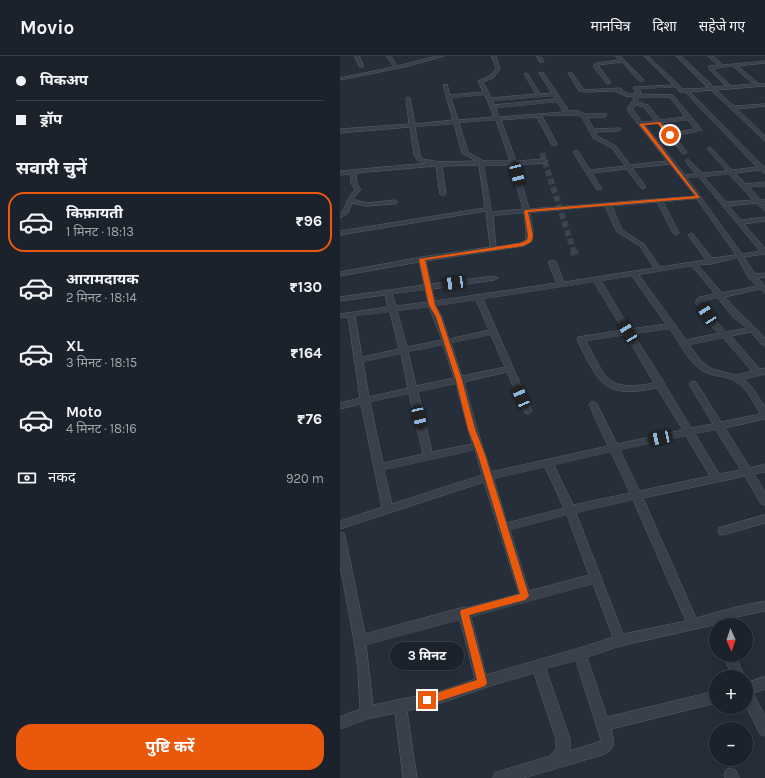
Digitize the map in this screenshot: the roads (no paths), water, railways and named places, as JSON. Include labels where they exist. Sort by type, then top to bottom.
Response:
[{"type":"street","points":[[357,56],[362,66]]},
{"type":"street","points":[[389,56],[396,68]]},
{"type":"street","points":[[340,79],[396,68],[442,56]]},
{"type":"street","points":[[340,274],[422,259],[522,245],[529,241],[530,236],[526,211],[514,163],[498,119],[480,81],[491,77],[492,74],[498,69],[494,56]]},
{"type":"street","points":[[539,56],[542,61]]},
{"type":"street","points":[[618,56],[641,80]]},
{"type":"street","points":[[646,56],[680,90],[686,91],[765,85]]},
{"type":"street","points":[[678,56],[765,139]]},
{"type":"street","points":[[710,56],[722,66]]},
{"type":"street","points":[[609,83],[595,66],[596,64],[622,60]]},
{"type":"street","points":[[745,60],[750,64]]},
{"type":"street","points":[[730,88],[710,68],[765,62]]},
{"type":"street","points":[[757,63],[765,69]]},
{"type":"street","points":[[734,65],[758,86]]},
{"type":"street","points":[[541,73],[567,113]]},
{"type":"street","points":[[526,74],[539,96]]},
{"type":"street","points":[[570,74],[581,90],[584,91],[675,86]]},
{"type":"street","points":[[444,85],[465,153],[481,162]]},
{"type":"street","points":[[639,88],[635,103],[630,108],[659,122],[684,152]]},
{"type":"street","points":[[614,90],[622,93],[637,95],[669,95],[698,128],[698,131],[670,135]]},
{"type":"street","points":[[686,91],[764,169]]},
{"type":"street","points":[[448,97],[487,93]]},
{"type":"street","points":[[490,100],[555,94]]},
{"type":"street","points":[[408,98],[418,158],[439,164]]},
{"type":"street","points":[[493,107],[559,100]]},
{"type":"street","points":[[635,103],[644,105],[641,112],[641,124],[699,197],[741,256],[752,277],[763,289]]},
{"type":"street","points":[[733,108],[765,105]]},
{"type":"street","points":[[340,131],[567,113],[578,113],[584,116],[604,115]]},
{"type":"street","points":[[539,115],[554,144]]},
{"type":"street","points":[[584,116],[598,139],[614,147],[644,187]]},
{"type":"street","points":[[641,124],[689,118]]},
{"type":"street","points":[[592,131],[618,129]]},
{"type":"street","points":[[710,149],[731,172],[762,201],[765,209]]},
{"type":"street","points":[[576,152],[599,189]]},
{"type":"street","points":[[340,173],[439,164],[545,161]]},
{"type":"street","points":[[688,161],[726,204],[765,252]]},
{"type":"street","points":[[481,162],[493,248]]},
{"type":"street","points":[[588,172],[628,166],[672,162]]},
{"type":"street","points":[[439,164],[443,194]]},
{"type":"street","points":[[684,177],[764,169]]},
{"type":"street","points":[[340,216],[346,212],[352,195],[358,190],[354,183],[353,172]]},
{"type":"street","points":[[745,186],[765,184]]},
{"type":"street","points":[[340,233],[489,212],[526,211],[699,197]]},
{"type":"street","points":[[350,200],[363,204],[396,202]]},
{"type":"street","points":[[659,200],[676,233]]},
{"type":"street","points":[[726,204],[762,201]]},
{"type":"street","points":[[608,204],[619,232],[642,245],[658,269]]},
{"type":"street","points":[[740,222],[765,219]]},
{"type":"street","points":[[691,235],[711,262]]},
{"type":"street","points":[[340,316],[392,308],[432,305],[479,298],[658,269],[711,262],[765,252]]},
{"type":"street","points":[[422,259],[432,305],[438,317],[459,380],[472,429],[525,596]]},
{"type":"street","points":[[552,262],[561,285]]},
{"type":"street","points":[[694,264],[741,320],[753,329],[765,343]]},
{"type":"street","points":[[634,273],[671,326],[705,370],[714,374],[736,378],[761,372]]},
{"type":"street","points":[[752,277],[765,275]]},
{"type":"street","points":[[340,299],[494,278]]},
{"type":"street","points":[[596,279],[661,384],[717,479]]},
{"type":"street","points":[[761,372],[714,324],[700,304],[700,301],[702,299],[720,295],[763,289]]},
{"type":"street","points":[[388,292],[404,351],[428,456]]},
{"type":"street","points":[[479,298],[528,411]]},
{"type":"street","points":[[351,314],[360,360],[365,400],[388,510]]},
{"type":"street","points":[[661,384],[633,390],[621,390],[612,387],[606,383],[600,375],[581,339],[671,326]]},
{"type":"street","points":[[684,343],[753,329]]},
{"type":"street","points":[[360,360],[493,332]]},
{"type":"street","points":[[340,406],[509,369]]},
{"type":"street","points":[[340,525],[488,477],[765,415],[745,385],[736,378]]},
{"type":"street","points":[[693,384],[765,501]]},
{"type":"street","points":[[592,404],[637,496],[694,624]]},
{"type":"street","points":[[379,467],[478,446]]},
{"type":"street","points":[[548,463],[570,510],[620,640]]},
{"type":"street","points":[[503,528],[570,510],[765,468]]},
{"type":"street","points":[[723,531],[765,519]]},
{"type":"street","points":[[340,536],[360,641],[367,713]]},
{"type":"street","points":[[360,641],[596,578]]},
{"type":"street","points":[[730,618],[765,606]]},
{"type":"street","points":[[464,612],[482,683]]},
{"type":"street","points":[[340,723],[367,713],[441,697],[538,665],[580,654],[620,640],[694,624],[709,623]]},
{"type":"street","points":[[500,778],[602,748],[608,742],[580,654]]},
{"type":"street","points":[[538,665],[563,739],[563,750],[554,762]]},
{"type":"street","points":[[753,687],[765,683]]},
{"type":"street","points":[[603,724],[709,698]]},
{"type":"street","points":[[400,706],[410,778]]},
{"type":"street","points":[[753,706],[765,729]]},
{"type":"tunnel","points":[[542,153],[574,252]]},
{"type":"tunnel","points":[[574,251],[575,255]]}]
